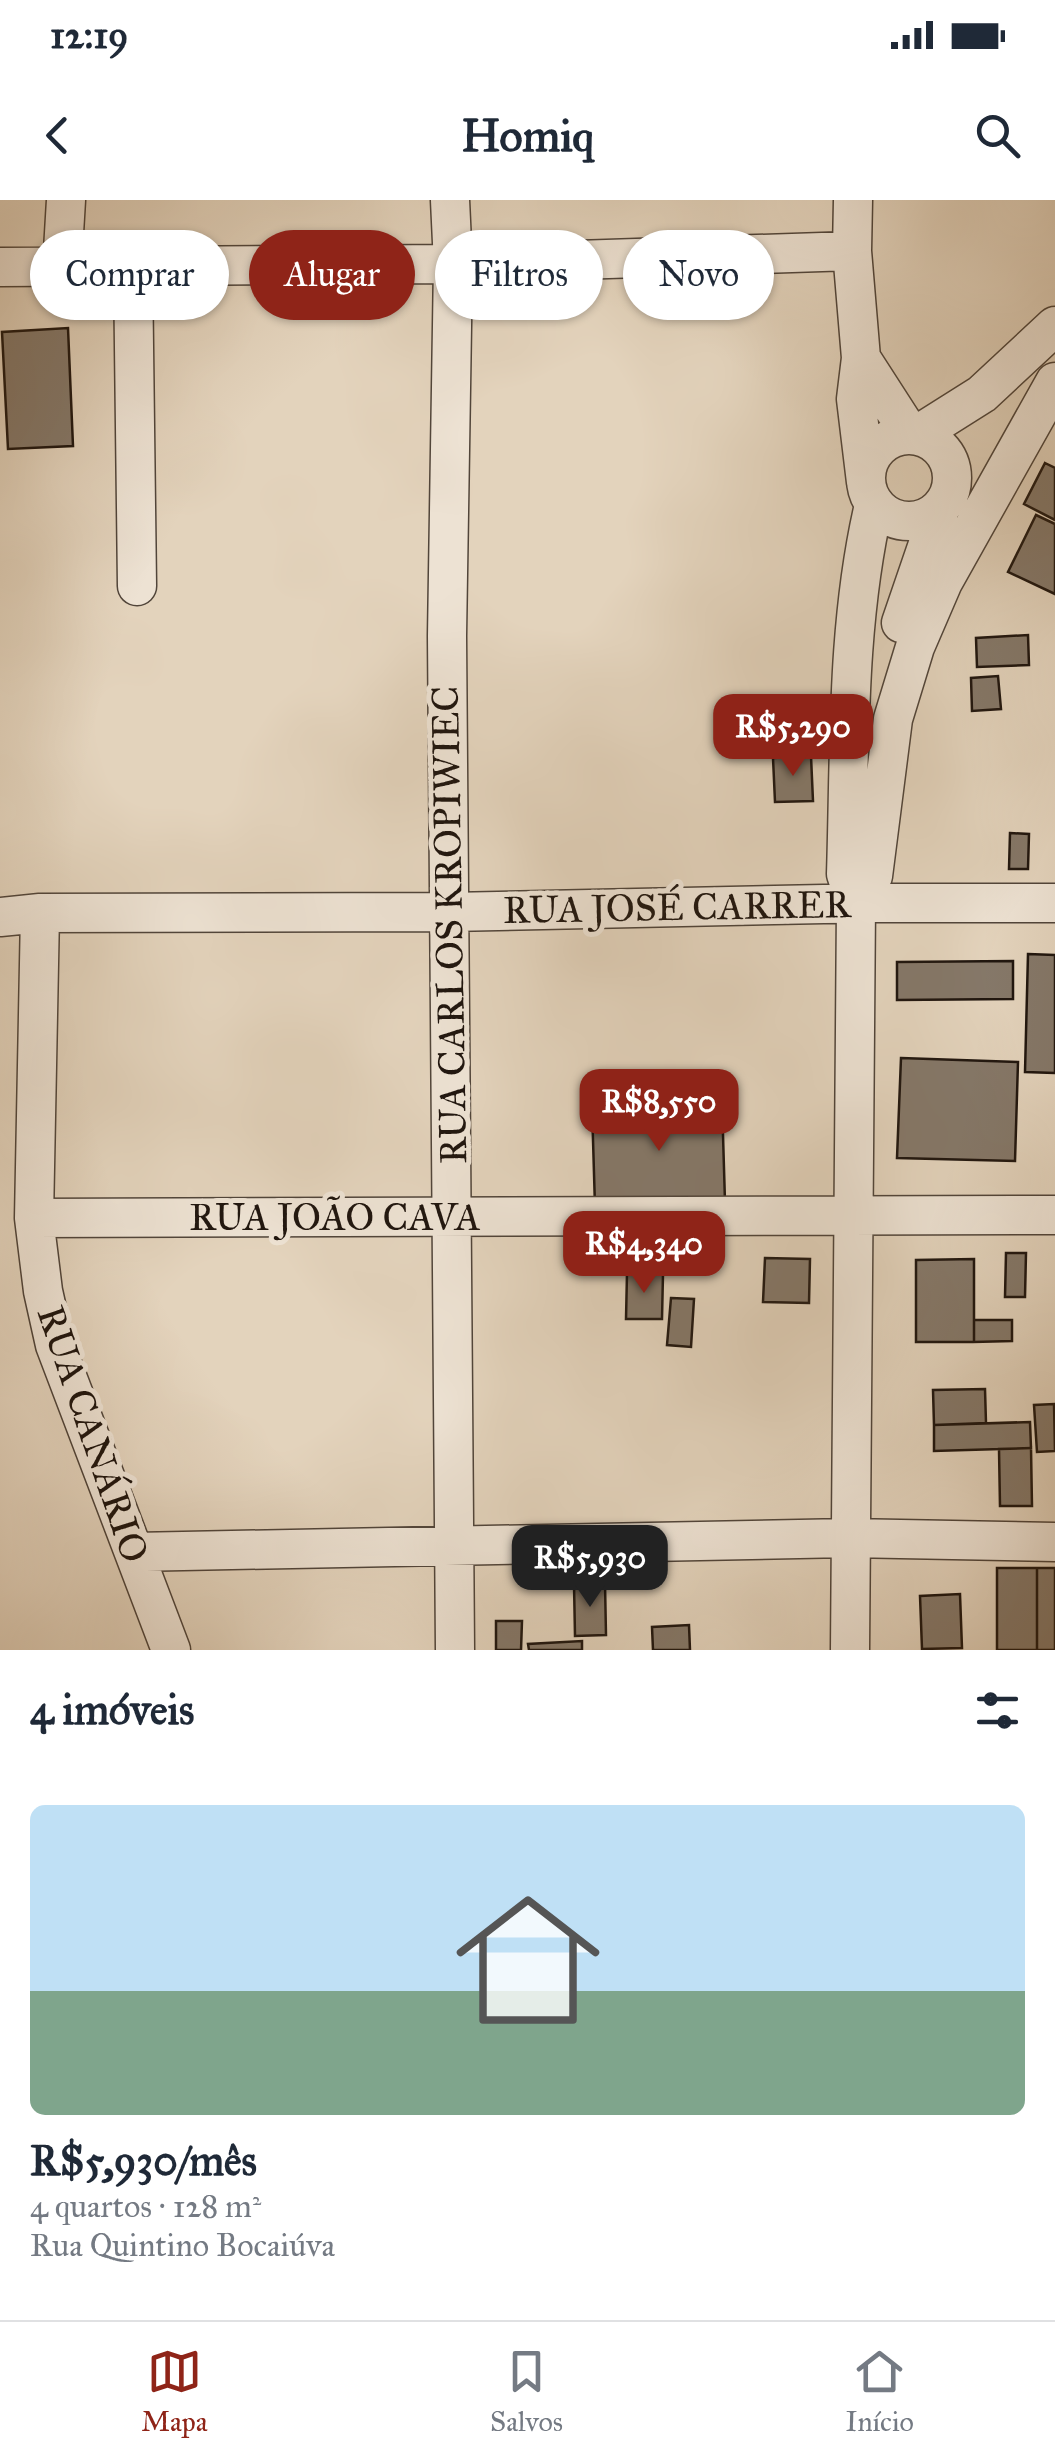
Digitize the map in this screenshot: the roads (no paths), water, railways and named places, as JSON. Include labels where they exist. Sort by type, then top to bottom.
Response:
[{"type":"street","points":[[64,230],[66,200]]},
{"type":"street","name":"RUA CARLOS KROPIWIEC","points":[[450,200],[451,230]]},
{"type":"street","points":[[853,200],[852,251],[861,358],[856,399],[870,493],[894,520],[919,521],[959,500]]},
{"type":"street","points":[[603,259],[852,251]]},
{"type":"street","points":[[229,266],[435,264]]},
{"type":"street","points":[[0,268],[30,268]]},
{"type":"street","points":[[134,320],[137,586]]},
{"type":"street","name":"RUA CARLOS KROPIWIEC","points":[[452,320],[446,636],[455,1650]]},
{"type":"street","points":[[850,1650],[856,904],[846,874],[855,615],[870,493],[868,464],[892,438],[914,435],[982,394],[1055,326]]},
{"type":"street","points":[[861,358],[914,435],[933,442],[946,454],[959,500]]},
{"type":"street","points":[[856,904],[873,876],[893,719],[891,677],[898,632],[959,500],[1055,382]]},
{"type":"street","name":"RUA JOSÉ CARRER","points":[[0,916],[1055,903]]},
{"type":"street","name":"RUA CANÁRIO","points":[[40,913],[34,1218],[42,1291],[55,1344],[171,1650]]},
{"type":"street","name":"RUA JOÃO CAVA","points":[[34,1218],[1055,1216]]},
{"type":"street","points":[[134,1552],[848,1538],[1055,1542]]}]
